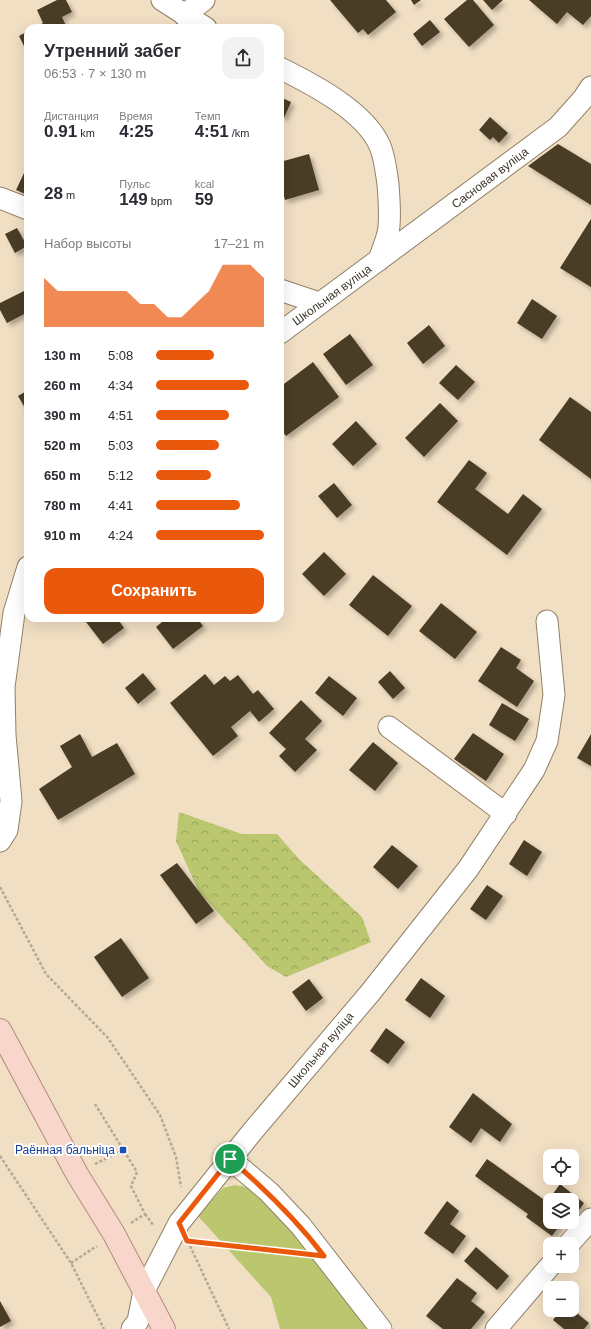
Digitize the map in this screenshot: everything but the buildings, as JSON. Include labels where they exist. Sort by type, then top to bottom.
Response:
[{"type":"main road","points":[[0,1030],[77,1174],[114,1234],[164,1329]]},
{"type":"street","points":[[162,0],[199,24]]},
{"type":"street","points":[[184,15],[204,0]]},
{"type":"street","name":"Школьная вуліца","points":[[284,70],[315,85],[343,105],[371,131],[379,145],[385,163],[389,194],[388,232],[379,260],[284,330]]},
{"type":"street","name":"Сасновая вуліца","points":[[379,260],[558,127],[583,99],[591,87]]},
{"type":"street","points":[[0,198],[24,207]]},
{"type":"street","points":[[284,291],[319,303]]},
{"type":"street","points":[[0,841],[7,830],[11,801],[4,764],[4,687],[14,613],[24,580]]},
{"type":"street","name":"Школьная вуліца","points":[[132,1329],[138,1321],[144,1291],[179,1223],[230,1159],[370,993],[468,869],[534,770],[547,741],[554,695],[547,621]]},
{"type":"street","points":[[389,727],[506,814]]},
{"type":"street","points":[[230,1159],[269,1192],[301,1226],[381,1329]]},
{"type":"street","points":[[575,1237],[591,1219]]},
{"type":"street","points":[[496,1329],[544,1273]]},
{"type":"path","points":[[0,887],[46,974],[108,1038],[160,1115],[176,1157],[182,1192]]},
{"type":"path","points":[[95,1104],[137,1172]]},
{"type":"path","points":[[77,1174],[123,1150]]},
{"type":"path","points":[[0,1156],[71,1263],[104,1329]]},
{"type":"path","points":[[229,1329],[187,1241],[324,1256]]},
{"type":"green space","points":[[179,812],[242,834],[277,834],[299,859],[362,917],[371,942],[286,977],[267,966],[199,892],[176,841]]},
{"type":"green space","points":[[235,1185],[251,1188],[295,1233],[361,1317],[366,1329],[280,1329],[271,1297],[198,1216],[223,1188]]},
{"type":"place","name":"Раённая бальніца","points":[[123,1150]]},
{"type":"route","points":[[230,1159],[269,1192],[301,1226],[324,1256],[187,1241],[179,1223],[230,1159]]}]
